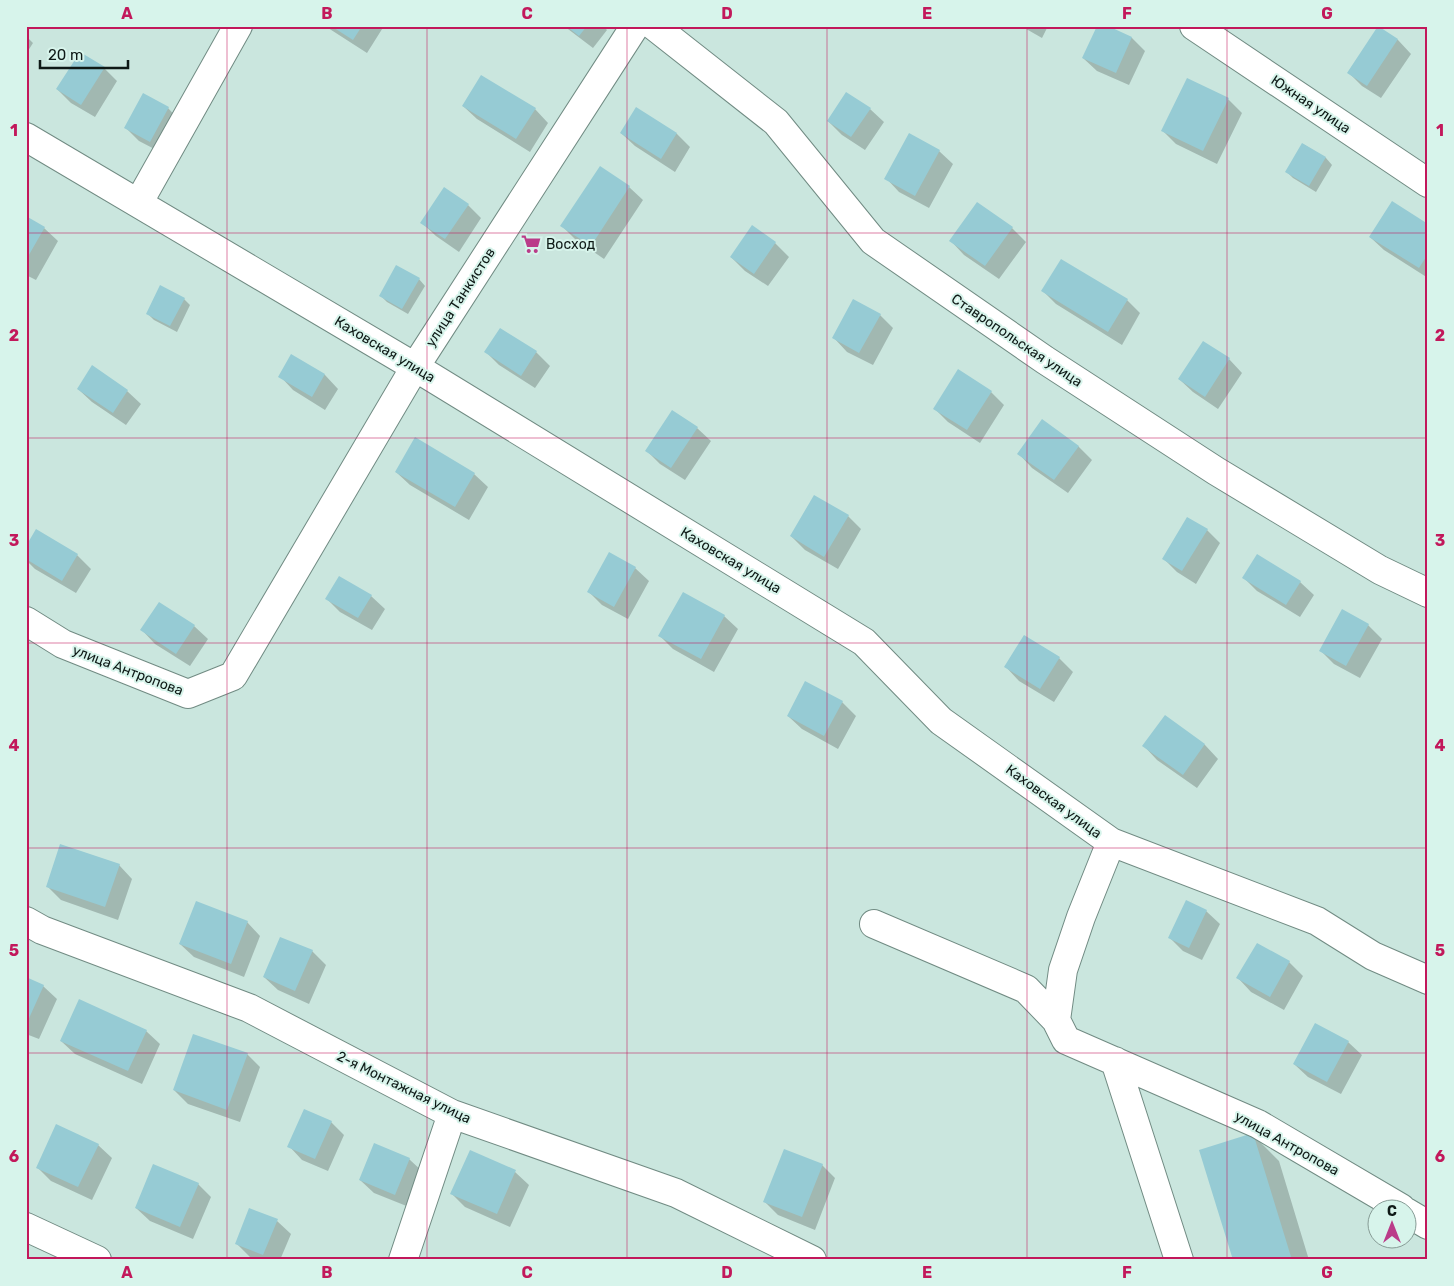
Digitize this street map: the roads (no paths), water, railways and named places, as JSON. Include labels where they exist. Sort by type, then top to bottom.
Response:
[{"type":"street","points":[[139,202],[238,26]]},
{"type":"street","name":"улица Танкистов","points":[[233,676],[415,367],[635,26]]},
{"type":"street","name":"Ставропольская улица","points":[[654,26],[776,122],[873,241],[1045,360],[1216,471],[1380,570],[1428,593]]},
{"type":"street","name":"Южная улица","points":[[1194,26],[1428,183]]},
{"type":"street","name":"Каховская улица","points":[[26,137],[139,202],[415,367],[864,642],[941,721],[1111,842],[1317,921],[1373,956],[1428,980]]},
{"type":"street","name":"улица Антропова","points":[[26,621],[63,644],[188,694],[233,676]]},
{"type":"street","points":[[1056,1020],[1063,970],[1081,917],[1111,842]]},
{"type":"street","name":"2-я Монтажная улица","points":[[26,922],[42,930],[249,1008],[452,1114],[676,1193],[812,1260]]},
{"type":"street","name":"улица Антропова","points":[[874,924],[1026,989],[1056,1020],[1066,1040],[1258,1124],[1383,1198]]},
{"type":"street","points":[[1115,1061],[1179,1260]]},
{"type":"street","points":[[404,1260],[452,1114]]},
{"type":"street","points":[[1416,1218],[1428,1225]]},
{"type":"street","points":[[26,1227],[97,1260]]},
{"type":"place","name":"Восход","points":[[531,244]]}]
